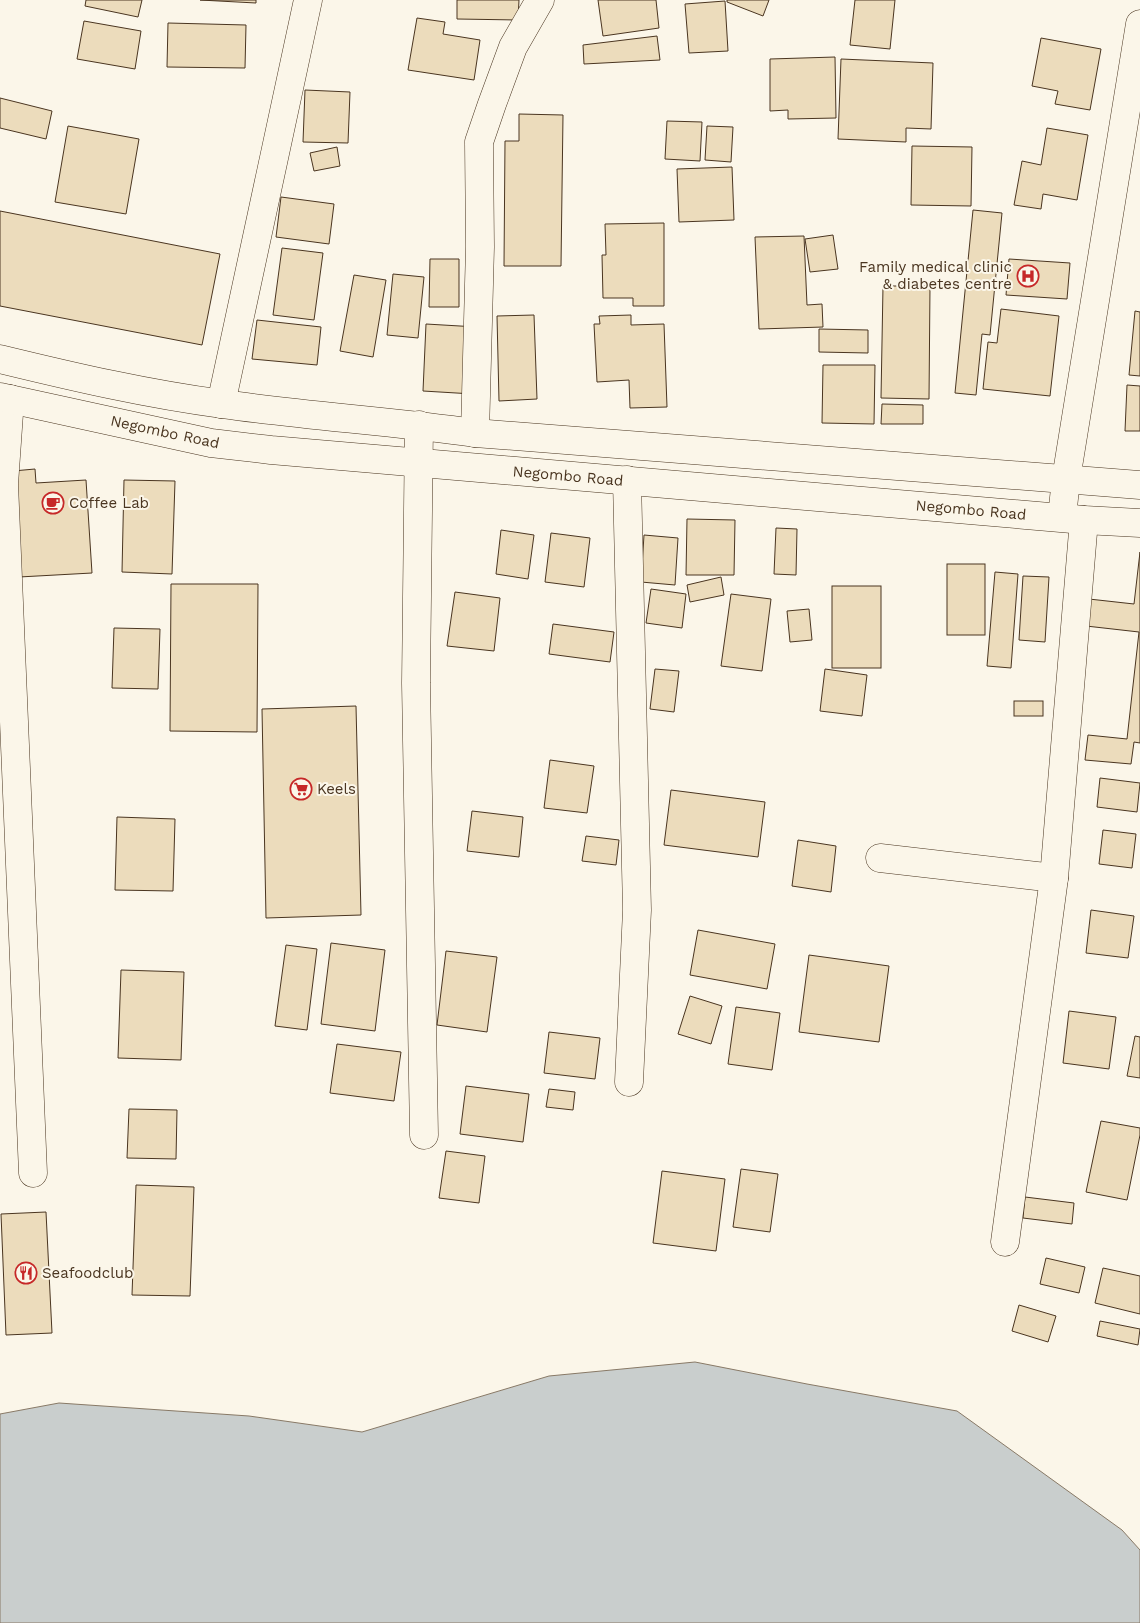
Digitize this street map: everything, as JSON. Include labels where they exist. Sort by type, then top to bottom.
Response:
[{"type":"main road","points":[[221,404],[308,0]]},
{"type":"main road","points":[[475,433],[480,247],[480,142],[513,47],[540,0]]},
{"type":"main road","points":[[1005,1242],[1054,878],[1073,519],[1066,479],[1139,34]]},
{"type":"main road","points":[[0,359],[157,394],[221,404],[419,425],[475,433],[1140,485]]},
{"type":"main road","points":[[5,398],[4,493],[32,1174]]},
{"type":"main road","name":"Negombo Road","points":[[5,398],[211,443],[270,450],[1073,519],[1140,523]]},
{"type":"main road","points":[[419,425],[416,682],[424,1135]]},
{"type":"main road","points":[[627,480],[637,910],[629,1082]]},
{"type":"main road","points":[[880,858],[1054,878]]},
{"type":"shaded area","points":[[695,1362],[957,1411],[1122,1530],[1140,1550],[1140,1623],[0,1623],[0,1414],[59,1403],[249,1416],[362,1432],[549,1376]]},
{"type":"building","points":[[86,0],[142,0],[138,17],[85,6]]},
{"type":"building","points":[[200,0],[256,0],[256,3]]},
{"type":"building","points":[[457,0],[519,0],[518,20],[457,19]]},
{"type":"building","points":[[598,0],[656,0],[659,28],[603,36]]},
{"type":"building","points":[[727,0],[769,0],[763,16],[727,2]]},
{"type":"building","points":[[855,0],[895,0],[890,49],[850,45]]},
{"type":"building","points":[[725,1],[728,51],[689,53],[685,4]]},
{"type":"building","points":[[417,18],[445,22],[443,34],[480,40],[474,80],[408,70]]},
{"type":"building","points":[[84,21],[141,31],[135,69],[77,59]]},
{"type":"building","points":[[168,23],[246,25],[245,68],[167,67]]},
{"type":"building","points":[[657,36],[660,60],[584,64],[583,45]]},
{"type":"building","points":[[1041,38],[1101,49],[1090,110],[1055,104],[1058,91],[1032,86]]},
{"type":"building","points":[[835,57],[836,118],[788,119],[788,110],[770,111],[770,59]]},
{"type":"building","points":[[841,59],[933,63],[931,129],[906,128],[906,142],[838,139]]},
{"type":"building","points":[[305,90],[350,92],[348,143],[303,142]]},
{"type":"building","points":[[0,98],[52,111],[46,139],[0,128]]},
{"type":"building","points":[[519,114],[563,115],[561,266],[504,266],[505,141],[519,141]]},
{"type":"building","points":[[667,121],[702,122],[700,161],[665,159]]},
{"type":"building","points":[[68,126],[139,139],[126,214],[55,202]]},
{"type":"building","points":[[707,126],[733,127],[731,162],[705,160]]},
{"type":"building","points":[[1047,128],[1088,135],[1077,200],[1043,194],[1041,209],[1014,205],[1022,161],[1041,165]]},
{"type":"building","points":[[912,146],[972,147],[971,206],[911,205]]},
{"type":"building","points":[[337,147],[340,166],[314,171],[310,153]]},
{"type":"building","points":[[732,167],[734,220],[679,222],[677,169]]},
{"type":"building","points":[[281,197],[334,204],[329,244],[276,237]]},
{"type":"building","points":[[973,210],[1002,213],[990,335],[982,334],[976,395],[955,393]]},
{"type":"building","points":[[0,211],[220,254],[202,345],[0,306]]},
{"type":"building","points":[[664,223],[664,306],[633,306],[633,298],[603,298],[602,255],[606,255],[605,224]]},
{"type":"building","points":[[833,235],[838,269],[810,272],[805,239]]},
{"type":"building","points":[[804,236],[807,305],[822,304],[823,327],[759,329],[755,237]]},
{"type":"building","points":[[282,248],[323,253],[314,320],[273,315]]},
{"type":"building","points":[[430,259],[459,259],[459,307],[429,307]]},
{"type":"building","points":[[1009,259],[1070,263],[1067,299],[1006,295]]},
{"type":"building","points":[[393,274],[424,277],[418,338],[387,335]]},
{"type":"building","points":[[354,275],[386,280],[373,357],[340,351]]},
{"type":"building","points":[[883,286],[930,286],[929,399],[881,398]]},
{"type":"building","points":[[1001,309],[1059,316],[1050,396],[983,389],[988,342],[997,343]]},
{"type":"building","points":[[1135,311],[1140,312],[1140,376],[1129,375]]},
{"type":"building","points":[[534,315],[537,399],[499,401],[497,316]]},
{"type":"building","points":[[631,315],[631,325],[664,324],[667,407],[630,408],[629,380],[597,382],[594,324],[600,324],[599,316]]},
{"type":"building","points":[[257,320],[321,327],[317,365],[252,359]]},
{"type":"building","points":[[426,324],[477,327],[473,394],[423,391]]},
{"type":"building","points":[[819,329],[868,330],[868,353],[819,352]]},
{"type":"building","points":[[823,365],[875,365],[874,424],[822,423]]},
{"type":"building","points":[[1127,385],[1140,386],[1140,431],[1125,431]]},
{"type":"building","points":[[882,404],[923,405],[923,424],[881,424]]},
{"type":"building","points":[[35,469],[36,483],[86,480],[92,573],[19,577],[13,471]]},
{"type":"building","points":[[124,480],[175,481],[172,574],[122,572]]},
{"type":"building","points":[[687,519],[735,520],[734,575],[686,575]]},
{"type":"building","points":[[776,528],[797,529],[796,575],[774,574]]},
{"type":"building","points":[[501,530],[534,535],[528,579],[496,574]]},
{"type":"building","points":[[551,533],[590,538],[584,587],[545,582]]},
{"type":"building","points":[[644,535],[678,538],[675,585],[641,582]]},
{"type":"building","points":[[1140,552],[1140,743],[1134,742],[1131,764],[1085,760],[1088,735],[1127,739],[1139,632],[1086,626],[1089,599],[1134,604]]},
{"type":"building","points":[[947,564],[985,564],[985,635],[947,635]]},
{"type":"building","points":[[995,572],[1018,574],[1011,668],[987,666]]},
{"type":"building","points":[[1023,576],[1049,577],[1045,642],[1019,640]]},
{"type":"building","points":[[721,577],[724,595],[690,602],[687,585]]},
{"type":"building","points":[[171,584],[258,584],[257,732],[170,731]]},
{"type":"building","points":[[832,586],[881,586],[881,668],[832,668]]},
{"type":"building","points":[[651,589],[686,594],[682,628],[646,623]]},
{"type":"building","points":[[455,592],[500,598],[494,651],[447,646]]},
{"type":"building","points":[[731,594],[771,599],[762,671],[721,666]]},
{"type":"building","points":[[809,609],[812,640],[790,642],[787,611]]},
{"type":"building","points":[[553,624],[614,632],[610,662],[549,654]]},
{"type":"building","points":[[114,628],[160,629],[158,689],[112,688]]},
{"type":"building","points":[[655,669],[679,671],[674,712],[650,709]]},
{"type":"building","points":[[825,669],[867,675],[862,716],[820,711]]},
{"type":"building","points":[[1014,701],[1043,701],[1043,716],[1014,716]]},
{"type":"building","points":[[356,706],[361,915],[266,918],[262,709]]},
{"type":"building","points":[[550,760],[594,766],[587,813],[544,808]]},
{"type":"building","points":[[1100,778],[1140,783],[1137,812],[1097,807]]},
{"type":"building","points":[[671,790],[765,802],[758,857],[664,845]]},
{"type":"building","points":[[472,811],[523,817],[519,857],[467,851]]},
{"type":"building","points":[[117,817],[175,819],[173,891],[115,890]]},
{"type":"building","points":[[1103,830],[1136,834],[1132,868],[1099,864]]},
{"type":"building","points":[[586,836],[619,840],[616,865],[582,861]]},
{"type":"building","points":[[798,840],[836,846],[831,892],[792,886]]},
{"type":"building","points":[[1091,910],[1134,916],[1128,958],[1086,953]]},
{"type":"building","points":[[698,930],[775,944],[767,989],[690,975]]},
{"type":"building","points":[[331,943],[385,950],[375,1031],[321,1024]]},
{"type":"building","points":[[286,945],[317,949],[307,1030],[275,1026]]},
{"type":"building","points":[[446,951],[497,957],[487,1032],[437,1025]]},
{"type":"building","points":[[809,955],[889,966],[879,1042],[799,1032]]},
{"type":"building","points":[[121,970],[184,972],[181,1060],[118,1058]]},
{"type":"building","points":[[690,996],[722,1006],[711,1044],[678,1034]]},
{"type":"building","points":[[736,1007],[780,1013],[772,1070],[728,1064]]},
{"type":"building","points":[[1069,1011],[1116,1017],[1109,1069],[1063,1063]]},
{"type":"building","points":[[549,1032],[600,1038],[595,1079],[544,1073]]},
{"type":"building","points":[[1135,1036],[1140,1037],[1140,1078],[1127,1076]]},
{"type":"building","points":[[337,1044],[401,1052],[394,1101],[330,1093]]},
{"type":"building","points":[[466,1086],[529,1094],[523,1142],[460,1134]]},
{"type":"building","points":[[549,1089],[575,1092],[573,1110],[546,1107]]},
{"type":"building","points":[[129,1109],[177,1110],[176,1159],[127,1158]]},
{"type":"building","points":[[1101,1121],[1140,1128],[1127,1200],[1086,1192]]},
{"type":"building","points":[[446,1151],[485,1156],[479,1203],[439,1198]]},
{"type":"building","points":[[741,1169],[778,1174],[770,1232],[733,1227]]},
{"type":"building","points":[[662,1171],[725,1179],[716,1251],[653,1243]]},
{"type":"building","points":[[136,1185],[194,1187],[190,1296],[132,1295]]},
{"type":"building","points":[[1025,1197],[1074,1203],[1072,1224],[1023,1218]]},
{"type":"building","name":"Seafoodclub","points":[[46,1212],[52,1333],[6,1335],[1,1214]]},
{"type":"building","points":[[1046,1258],[1085,1267],[1079,1293],[1040,1284]]},
{"type":"building","points":[[1103,1268],[1140,1276],[1140,1314],[1095,1303]]},
{"type":"building","points":[[1019,1305],[1056,1316],[1048,1342],[1012,1331]]},
{"type":"building","points":[[1100,1321],[1140,1329],[1138,1345],[1097,1336]]},
{"type":"place","name":"Family medical clinic & diabetes centre","points":[[1028,276]]},
{"type":"place","name":"Coffee Lab","points":[[53,503]]},
{"type":"place","name":"Keels","points":[[301,789]]},
{"type":"place","name":"Seafoodclub","points":[[26,1273]]}]
